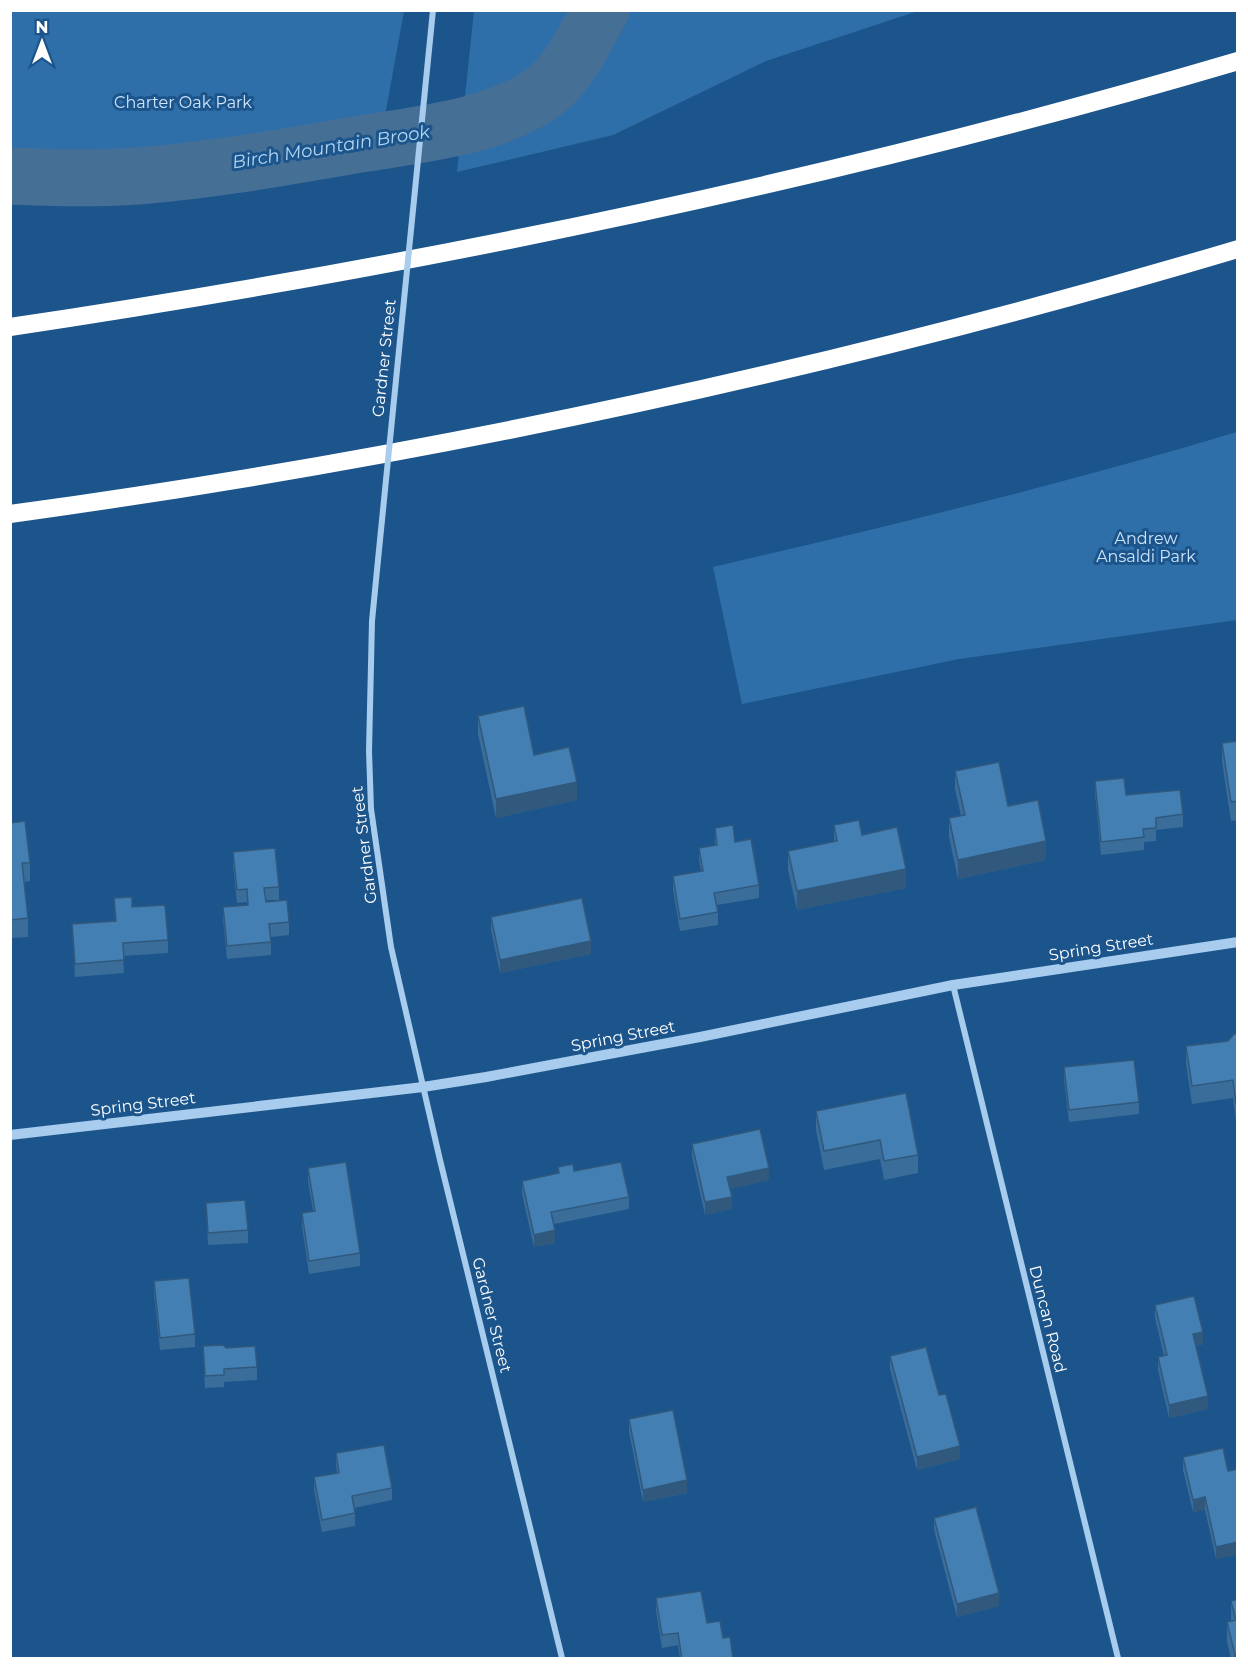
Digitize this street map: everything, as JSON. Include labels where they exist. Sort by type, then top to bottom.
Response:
[{"type":"highway","points":[[10,327],[275,285],[598,223],[847,166],[1075,107],[1238,61]]},
{"type":"highway","points":[[10,514],[286,471],[635,404],[974,323],[1238,249]]},
{"type":"street","name":"Gardner Street","points":[[433,10],[378,560],[369,688],[371,809],[391,947],[562,1659]]},
{"type":"street","name":"Spring Street","points":[[10,1135],[423,1087],[689,1039],[952,985],[1238,942]]},
{"type":"street","name":"Duncan Road","points":[[952,985],[1118,1659]]},
{"type":"green space","name":"Charter Oak Park","points":[[11,10],[404,11],[377,160],[204,196],[78,188],[11,194]]},
{"type":"green space","points":[[474,10],[918,11],[766,61],[613,135],[457,172]]},
{"type":"green space","name":"Andrew Ansaldi Park","points":[[1237,432],[1237,620],[959,659],[742,704],[713,567],[976,504]]},
{"type":"building","points":[[524,706],[534,755],[569,747],[577,782],[496,799],[478,716]]},
{"type":"building","points":[[1238,741],[1238,801],[1231,802],[1222,743]]},
{"type":"building","points":[[999,762],[1008,806],[1038,800],[1046,841],[958,860],[949,818],[965,815],[955,771]]},
{"type":"building","points":[[1124,778],[1126,795],[1180,790],[1183,814],[1156,818],[1156,828],[1143,829],[1144,837],[1101,842],[1095,781]]},
{"type":"building","points":[[859,820],[862,835],[897,827],[906,869],[797,891],[788,851],[837,841],[834,825]]},
{"type":"building","points":[[25,821],[30,863],[22,863],[28,918],[10,920],[10,823]]},
{"type":"building","points":[[733,825],[735,842],[751,839],[759,885],[714,893],[718,912],[680,919],[673,876],[703,871],[699,848],[717,845],[715,828]]},
{"type":"building","points":[[275,848],[279,887],[264,888],[266,902],[287,900],[289,922],[269,924],[271,942],[227,946],[223,907],[248,905],[247,889],[237,890],[233,852]]},
{"type":"building","points":[[132,897],[132,907],[165,905],[168,940],[123,943],[124,960],[75,964],[72,924],[116,921],[114,898]]},
{"type":"building","points":[[582,898],[591,941],[500,960],[491,917]]},
{"type":"building","points":[[1234,1034],[1238,1034],[1238,1104],[1236,1104],[1233,1080],[1192,1086],[1186,1046],[1228,1041]]},
{"type":"building","points":[[1134,1060],[1139,1102],[1069,1110],[1064,1067]]},
{"type":"building","points":[[906,1093],[918,1155],[884,1161],[880,1140],[824,1151],[816,1111]]},
{"type":"building","points":[[760,1129],[769,1168],[727,1177],[732,1197],[705,1202],[692,1144]]},
{"type":"building","points":[[346,1162],[360,1253],[309,1261],[302,1213],[315,1211],[308,1168]]},
{"type":"building","points":[[621,1162],[629,1197],[551,1212],[555,1230],[534,1235],[522,1181],[559,1173],[558,1167],[573,1164],[574,1171]]},
{"type":"building","points":[[245,1200],[248,1230],[208,1233],[206,1203]]},
{"type":"building","points":[[189,1278],[195,1334],[160,1338],[154,1281]]},
{"type":"building","points":[[1194,1296],[1203,1332],[1193,1334],[1208,1396],[1169,1405],[1158,1357],[1167,1355],[1155,1305]]},
{"type":"building","points":[[223,1345],[226,1348],[255,1346],[257,1367],[224,1369],[224,1375],[205,1376],[203,1346]]},
{"type":"building","points":[[926,1347],[939,1395],[946,1394],[960,1446],[917,1457],[890,1356]]},
{"type":"building","points":[[673,1410],[687,1480],[643,1490],[629,1419]]},
{"type":"building","points":[[384,1445],[392,1488],[352,1496],[355,1513],[322,1520],[314,1477],[339,1473],[336,1453]]},
{"type":"building","points":[[1223,1448],[1228,1471],[1238,1469],[1238,1542],[1216,1547],[1205,1497],[1193,1500],[1183,1457]]},
{"type":"building","points":[[976,1507],[999,1593],[957,1604],[934,1518]]},
{"type":"building","points":[[701,1591],[707,1623],[720,1621],[723,1638],[730,1637],[733,1659],[682,1659],[678,1633],[662,1635],[656,1598]]},
{"type":"building","points":[[1238,1599],[1238,1659],[1236,1659],[1227,1622],[1236,1620],[1231,1601]]},
{"type":"waterway","name":"Birch Mountain Brook","points":[[10,176],[106,178],[195,170],[412,136],[482,121],[525,104],[554,84],[576,54],[601,10]]}]
